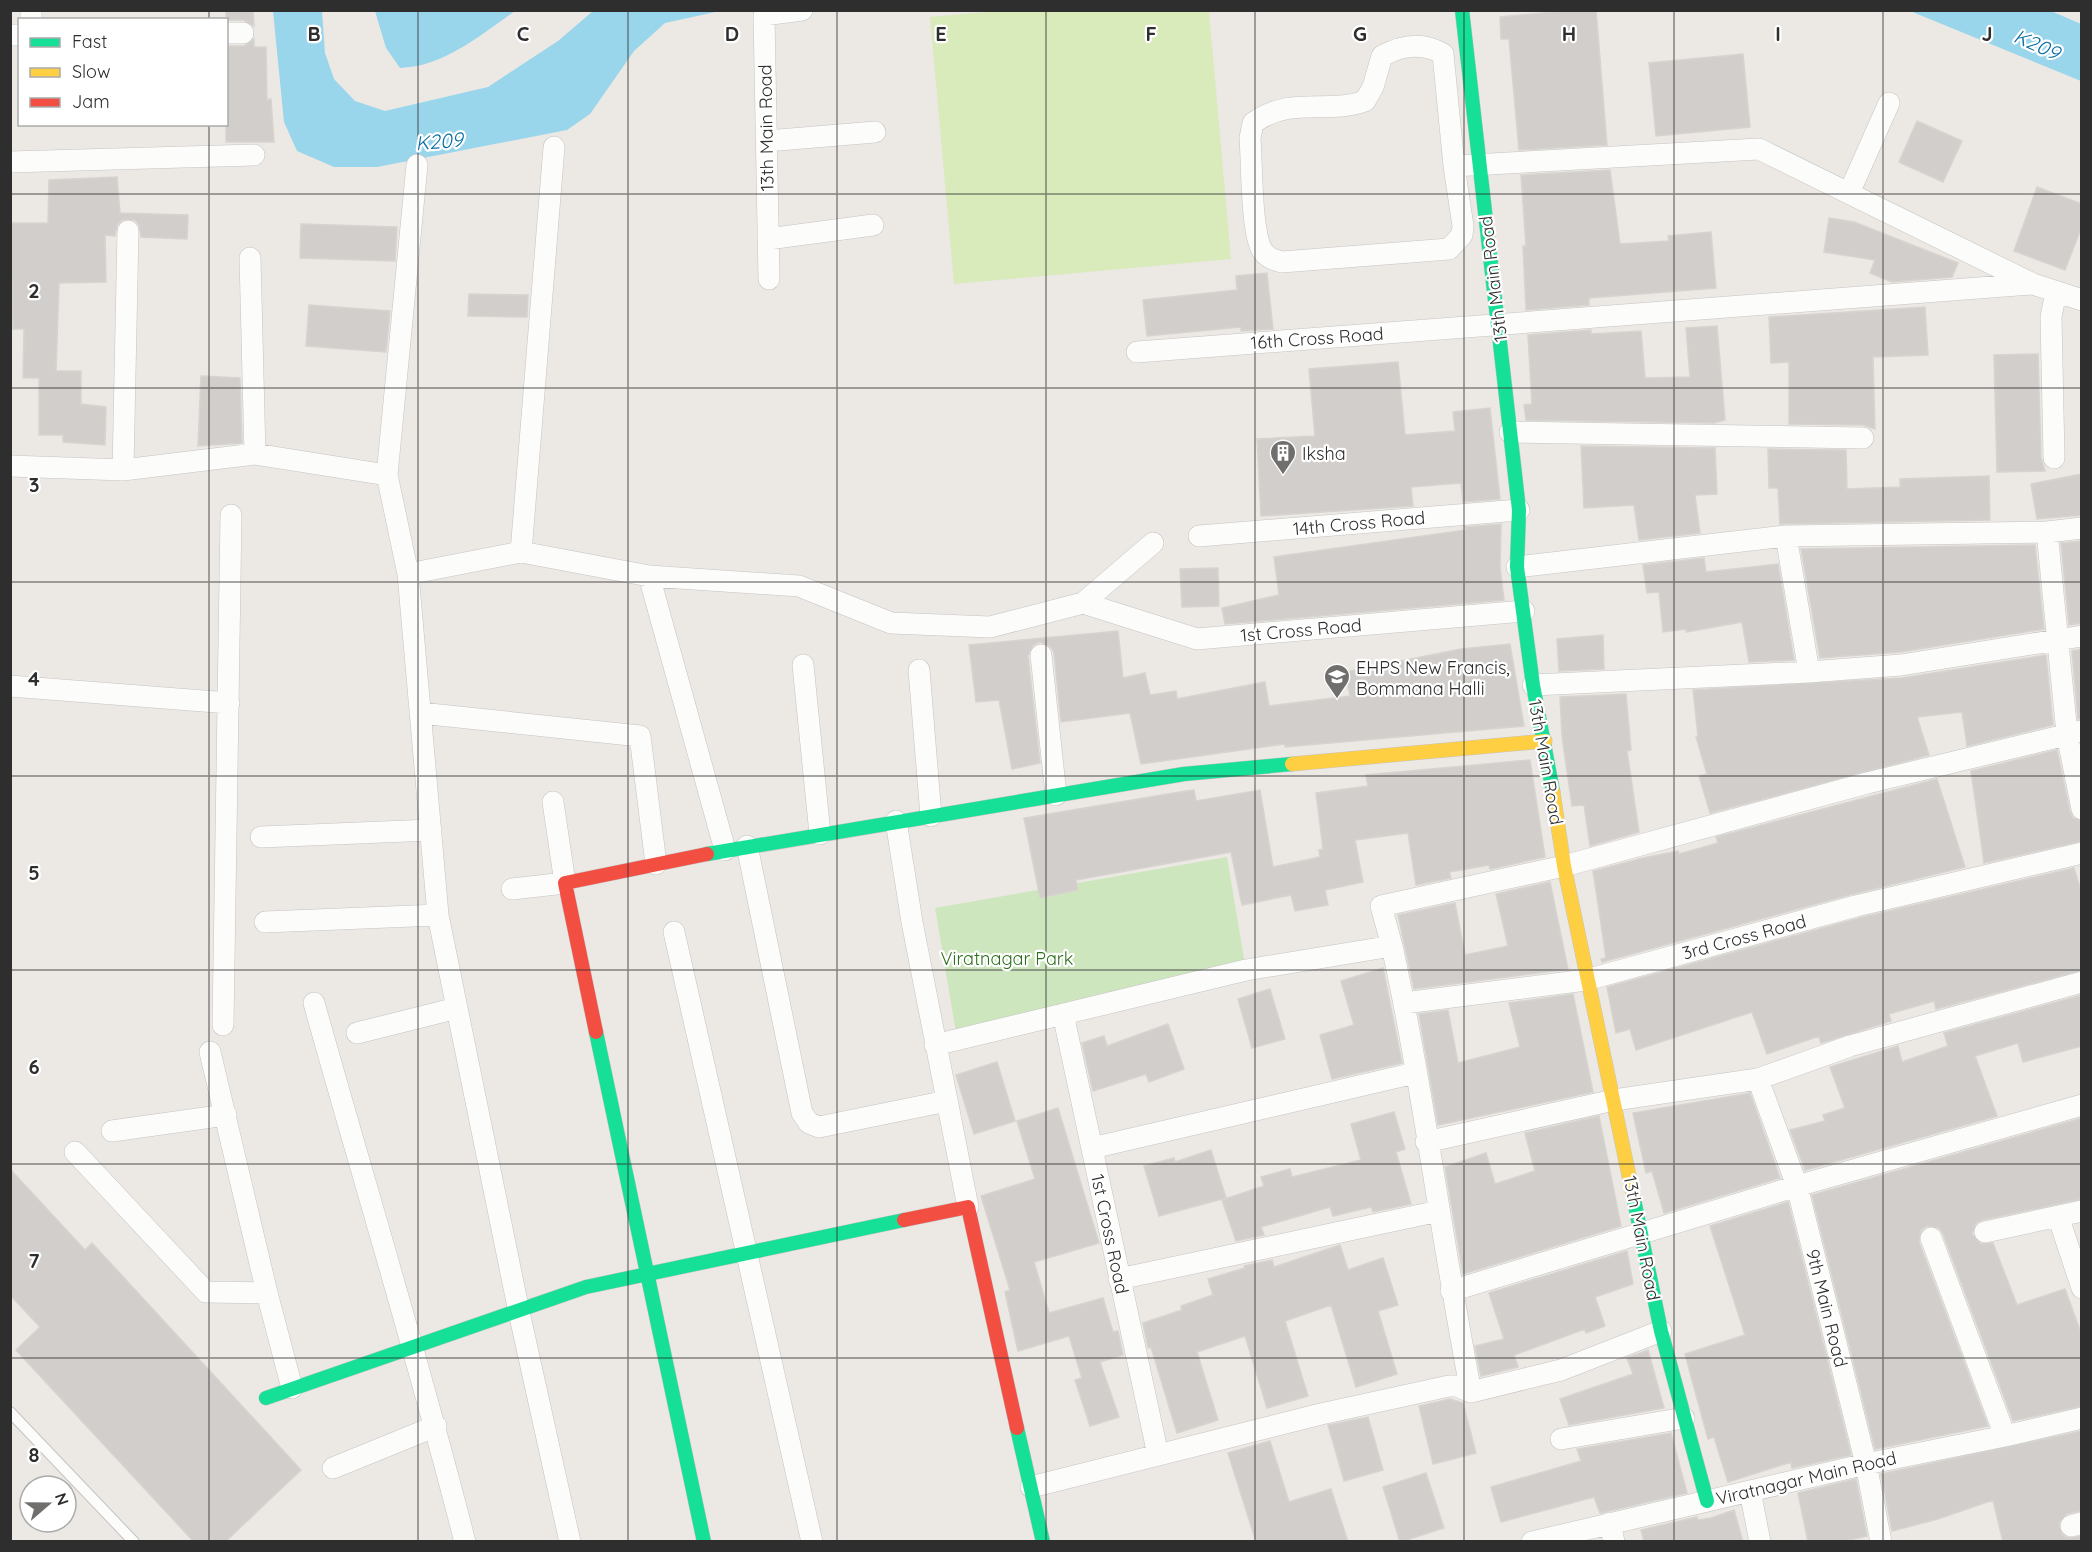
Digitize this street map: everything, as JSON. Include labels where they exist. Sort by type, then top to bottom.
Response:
[{"type":"street","name":"13th Main Road","points":[[769,279],[764,15],[802,10]]},
{"type":"street","name":"13th Main Road","points":[[1462,10],[1519,510],[1518,567],[1533,685],[1545,741],[1564,866],[1586,980],[1614,1100],[1660,1331],[1707,1501]]},
{"type":"street","points":[[1430,47],[1443,54],[1454,166],[1463,226],[1462,235],[1449,249],[1282,262],[1271,259],[1262,250],[1258,235],[1250,138],[1253,123],[1281,110],[1303,105],[1353,105],[1365,101],[1373,87],[1382,56],[1397,48],[1430,47]]},
{"type":"street","points":[[1849,193],[1889,103]]},
{"type":"street","points":[[767,141],[875,132]]},
{"type":"street","points":[[521,552],[554,147]]},
{"type":"street","points":[[1454,166],[1759,149],[2033,284],[2082,300]]},
{"type":"street","points":[[10,162],[254,155]]},
{"type":"street","points":[[417,165],[387,475],[408,574],[438,915],[519,1312],[570,1542]]},
{"type":"street","points":[[768,239],[873,225]]},
{"type":"street","points":[[123,470],[128,231]]},
{"type":"street","points":[[250,258],[255,454]]},
{"type":"street","name":"16th Cross Road","points":[[1137,352],[2033,284]]},
{"type":"street","points":[[2054,458],[2051,317],[2056,292]]},
{"type":"street","points":[[1510,432],[1863,438]]},
{"type":"street","points":[[10,466],[123,470],[255,454],[387,475]]},
{"type":"street","name":"14th Cross Road","points":[[1199,536],[1519,510]]},
{"type":"street","points":[[223,1025],[231,515]]},
{"type":"street","points":[[1518,567],[1786,536],[2047,532],[2082,528]]},
{"type":"street","points":[[2047,532],[2057,640],[2074,732],[2082,809]]},
{"type":"street","points":[[1786,536],[1809,672]]},
{"type":"street","points":[[408,574],[521,552],[650,576],[799,586],[891,623],[990,627],[1083,603],[1154,543]]},
{"type":"street","points":[[650,576],[725,850]]},
{"type":"street","name":"1st Cross Road","points":[[1083,603],[1197,639],[1524,611]]},
{"type":"street","points":[[1533,685],[1809,672],[1901,665],[2082,636]]},
{"type":"street","points":[[1041,655],[1056,795]]},
{"type":"street","points":[[803,665],[820,834]]},
{"type":"street","points":[[919,670],[931,816]]},
{"type":"street","points":[[10,687],[229,703]]},
{"type":"street","points":[[420,713],[640,736],[656,864]]},
{"type":"street","points":[[1471,1392],[1451,1291],[1404,1003],[1381,906],[1564,866],[1867,783],[2074,732]]},
{"type":"street","points":[[512,889],[565,883],[747,846],[1184,774],[1545,741]]},
{"type":"street","points":[[553,802],[565,883],[704,1542]]},
{"type":"street","points":[[896,821],[935,1045],[968,1207],[1043,1542]]},
{"type":"street","points":[[261,837],[431,830]]},
{"type":"street","points":[[747,846],[802,1113],[809,1123],[819,1128],[947,1101]]},
{"type":"street","name":"3rd Cross Road","points":[[1404,1003],[1586,980],[1856,906],[2082,853]]},
{"type":"street","points":[[265,922],[438,915]]},
{"type":"street","points":[[674,932],[812,1542]]},
{"type":"street","points":[[935,1045],[1246,970],[1392,946]]},
{"type":"street","points":[[1426,1142],[1614,1100],[1758,1079],[1850,1046],[2082,982]]},
{"type":"street","points":[[314,1003],[411,1350],[436,1426],[465,1542]]},
{"type":"street","points":[[357,1033],[457,1008]]},
{"type":"street","name":"1st Cross Road","points":[[1063,1014],[1158,1455]]},
{"type":"street","points":[[210,1052],[292,1388]]},
{"type":"street","points":[[1092,1148],[1415,1073]]},
{"type":"street","name":"9th Main Road","points":[[1758,1079],[1797,1186],[1866,1464],[1881,1542]]},
{"type":"street","points":[[1451,1291],[1797,1186],[2082,1106]]},
{"type":"street","points":[[112,1131],[226,1115]]},
{"type":"street","points":[[75,1152],[206,1292],[267,1293]]},
{"type":"street","points":[[266,1398],[411,1350],[586,1287],[968,1207]]},
{"type":"street","points":[[1119,1279],[1439,1211]]},
{"type":"street","points":[[1984,1232],[2082,1211]]},
{"type":"street","points":[[2058,1216],[2082,1288]]},
{"type":"street","points":[[1931,1238],[2005,1436]]},
{"type":"street","points":[[1031,1487],[1449,1386],[1457,1386],[1471,1392],[1561,1371],[1660,1331]]},
{"type":"street","points":[[1561,1439],[1684,1418]]},
{"type":"street","name":"Viratnagar Main Road","points":[[1532,1542],[1612,1532],[1707,1501],[2082,1418]]},
{"type":"street","points":[[333,1468],[436,1426]]},
{"type":"street","points":[[1750,1491],[1760,1542]]},
{"type":"lane","points":[[10,1412],[134,1542]]},
{"type":"green space","points":[[1009,10],[1209,11],[1231,259],[954,284],[930,17]]},
{"type":"green space","name":"Viratnagar Park","points":[[1227,857],[1246,970],[956,1032],[935,908]]},
{"type":"water","points":[[375,10],[515,11],[447,55],[432,62],[400,68],[386,48]]},
{"type":"water","name":"K209","points":[[273,11],[322,11],[325,53],[334,79],[355,101],[385,111],[488,87],[558,41],[593,11],[720,11],[665,23],[634,51],[590,114],[567,130],[377,167],[334,167],[297,151],[284,122]]},
{"type":"water","name":"K209","points":[[1910,11],[2051,11],[2081,24],[2081,81]]},
{"type":"building","points":[[226,10],[253,10],[254,26],[244,20],[226,18]]},
{"type":"building","points":[[1596,10],[1607,145],[1519,150],[1509,39],[1501,39],[1500,17]]},
{"type":"building","points":[[254,39],[254,47],[266,47],[267,100],[271,99],[274,142],[226,142],[228,46],[244,46]]},
{"type":"building","points":[[1743,54],[1750,127],[1656,136],[1649,63]]},
{"type":"building","points":[[1917,121],[1962,141],[1943,182],[1899,162]]},
{"type":"building","points":[[1610,170],[1620,244],[1669,241],[1668,236],[1711,232],[1716,288],[1589,298],[1589,305],[1526,310],[1523,246],[1526,246],[1521,175]]},
{"type":"building","points":[[117,177],[120,213],[188,215],[187,239],[141,237],[139,225],[135,220],[122,220],[117,225],[115,236],[105,235],[106,282],[59,283],[56,371],[81,371],[81,404],[106,407],[105,445],[63,442],[63,435],[39,435],[39,378],[23,378],[24,329],[13,329],[10,223],[48,223],[49,180]]},
{"type":"building","points":[[2037,187],[2082,204],[2082,226],[2065,270],[2014,251]]},
{"type":"building","points":[[1829,218],[1854,222],[1958,263],[1952,277],[1892,282],[1870,273],[1875,260],[1824,252]]},
{"type":"building","points":[[301,224],[397,227],[395,261],[300,258]]},
{"type":"building","points":[[1267,273],[1273,329],[1241,331],[1241,327],[1147,336],[1143,300],[1237,290],[1236,276]]},
{"type":"building","points":[[469,294],[528,295],[527,317],[468,316]]},
{"type":"building","points":[[309,305],[390,311],[386,352],[306,346]]},
{"type":"building","points":[[1925,307],[1928,355],[1873,357],[1875,429],[1863,425],[1789,424],[1789,362],[1771,363],[1769,317]]},
{"type":"building","points":[[1717,326],[1725,420],[1714,423],[1526,420],[1524,405],[1532,404],[1528,335],[1591,330],[1591,334],[1641,331],[1645,378],[1690,377],[1686,328]]},
{"type":"building","points":[[2038,354],[2041,458],[2045,471],[1997,472],[1994,355]]},
{"type":"building","points":[[1398,362],[1405,435],[1455,431],[1453,412],[1490,408],[1500,499],[1463,502],[1461,483],[1411,487],[1413,506],[1261,516],[1257,439],[1315,436],[1309,369]]},
{"type":"building","points":[[201,376],[240,378],[242,443],[198,446]]},
{"type":"building","points":[[1581,446],[1715,448],[1717,494],[1695,495],[1700,533],[1639,540],[1634,505],[1584,508]]},
{"type":"building","points":[[1768,449],[1846,450],[1847,489],[1900,487],[1900,479],[1989,476],[1990,520],[1780,524],[1778,488],[1769,488]]},
{"type":"building","points":[[2082,474],[2082,515],[2037,519],[2031,484]]},
{"type":"building","points":[[1501,524],[1500,567],[1504,600],[1225,624],[1222,608],[1279,595],[1274,557],[1466,530],[1465,527]]},
{"type":"building","points":[[2082,541],[2082,623],[2069,625],[2061,543]]},
{"type":"building","points":[[2035,545],[2044,629],[1900,652],[1820,658],[1801,549]]},
{"type":"building","points":[[1704,558],[1706,572],[1778,564],[1794,660],[1749,662],[1742,622],[1686,632],[1686,629],[1663,632],[1659,592],[1647,593],[1643,565]]},
{"type":"building","points":[[1218,568],[1219,606],[1182,607],[1180,569]]},
{"type":"building","points":[[1118,631],[1123,678],[1145,673],[1150,695],[1176,691],[1177,699],[1265,682],[1269,706],[1350,696],[1345,672],[1461,649],[1510,644],[1524,726],[1285,747],[1285,744],[1141,764],[1130,713],[1061,722],[1054,653],[1051,647],[1040,642],[1033,645],[1028,656],[1040,763],[1012,769],[999,700],[976,702],[969,645]]},
{"type":"building","points":[[1603,635],[1604,669],[1559,671],[1557,639]]},
{"type":"building","points":[[2082,649],[2082,719],[2078,719],[2072,651]]},
{"type":"building","points":[[2046,655],[2053,725],[1967,746],[1962,712],[1917,717],[1929,755],[1710,813],[1699,776],[1707,774],[1696,737],[1698,736],[1693,690],[1902,678]]},
{"type":"building","points":[[1626,694],[1631,750],[1627,751],[1639,832],[1590,846],[1584,805],[1572,806],[1562,736],[1560,697]]},
{"type":"building","points":[[2057,750],[2070,812],[2073,818],[2082,821],[2082,841],[1984,863],[1971,771]]},
{"type":"building","points":[[1530,760],[1545,857],[1490,869],[1489,865],[1449,872],[1451,878],[1416,885],[1408,833],[1355,840],[1363,882],[1325,890],[1328,905],[1295,911],[1291,895],[1242,905],[1231,852],[1076,880],[1078,890],[1040,898],[1024,818],[1194,790],[1196,801],[1260,790],[1273,867],[1320,857],[1319,850],[1323,849],[1316,793],[1368,786],[1366,775]]},
{"type":"building","points":[[1937,779],[1965,867],[1853,894],[1602,962],[1601,959],[1606,958],[1593,871],[1678,851],[1679,854],[1718,843],[1716,837]]},
{"type":"building","points":[[2074,868],[2082,894],[2082,970],[1936,1009],[1934,1001],[1889,1014],[1891,1021],[1821,1043],[1819,1036],[1767,1054],[1752,1012],[1636,1050],[1630,1029],[1616,1033],[1607,987],[1859,918]]},
{"type":"building","points":[[1550,882],[1568,969],[1414,989],[1398,915],[1455,903],[1465,955],[1508,946],[1496,894]]},
{"type":"building","points":[[1383,968],[1402,1063],[1332,1079],[1320,1035],[1354,1025],[1341,981]]},
{"type":"building","points":[[1270,989],[1285,1039],[1252,1048],[1238,999]]},
{"type":"building","points":[[1573,994],[1593,1092],[1438,1125],[1419,1014],[1448,1010],[1458,1063],[1520,1047],[1509,1003]]},
{"type":"building","points":[[2082,995],[2082,1046],[2023,1062],[2018,1043],[1975,1056],[1997,1116],[1805,1170],[1790,1130],[1825,1121],[1823,1115],[1845,1108],[1830,1067],[1898,1046],[1902,1062],[1948,1046],[1944,1033]]},
{"type":"building","points":[[1168,1024],[1184,1069],[1149,1082],[1146,1074],[1093,1091],[1082,1043],[1104,1036],[1107,1046]]},
{"type":"building","points":[[997,1062],[1015,1121],[974,1134],[956,1075]]},
{"type":"building","points":[[1750,1093],[1780,1178],[1664,1213],[1652,1171],[1646,1173],[1633,1113]]},
{"type":"building","points":[[1058,1108],[1099,1243],[1034,1262],[1049,1313],[1103,1298],[1113,1332],[1118,1331],[1123,1355],[1100,1362],[1119,1417],[1090,1426],[1075,1380],[1082,1378],[1069,1336],[1018,1351],[1005,1292],[1010,1290],[981,1196],[1035,1179],[1017,1121]]},
{"type":"building","points":[[1394,1112],[1405,1149],[1396,1152],[1411,1204],[1373,1212],[1371,1207],[1333,1216],[1330,1207],[1261,1227],[1264,1235],[1236,1241],[1222,1200],[1264,1186],[1261,1177],[1290,1169],[1292,1177],[1361,1160],[1351,1124]]},
{"type":"building","points":[[1599,1116],[1621,1226],[1463,1274],[1445,1167],[1486,1153],[1495,1184],[1535,1171],[1525,1133]]},
{"type":"building","points":[[2082,1118],[2082,1199],[1982,1220],[1976,1223],[1972,1234],[1981,1244],[1993,1243],[2017,1305],[2065,1289],[2082,1336],[2082,1406],[2013,1421],[1943,1234],[1939,1228],[1927,1226],[1921,1230],[1919,1242],[1988,1426],[1875,1449],[1812,1195]]},
{"type":"building","points":[[1211,1150],[1226,1198],[1159,1216],[1144,1166],[1174,1158],[1175,1162]]},
{"type":"building","points":[[10,1169],[85,1250],[92,1243],[301,1470],[225,1542],[194,1542],[16,1350],[40,1327],[10,1295]]},
{"type":"building","points":[[1788,1202],[1851,1455],[1792,1468],[1791,1462],[1728,1482],[1714,1437],[1708,1439],[1685,1354],[1745,1335],[1710,1226]]},
{"type":"building","points":[[1340,1245],[1348,1270],[1383,1258],[1398,1305],[1378,1311],[1397,1374],[1356,1387],[1331,1305],[1285,1321],[1308,1396],[1267,1408],[1245,1336],[1197,1352],[1218,1420],[1177,1433],[1151,1347],[1148,1348],[1143,1323],[1182,1310],[1181,1306],[1213,1295],[1208,1279],[1245,1268],[1244,1266],[1272,1260],[1274,1267]]},
{"type":"building","points":[[1627,1251],[1633,1284],[1595,1297],[1605,1326],[1586,1333],[1585,1329],[1514,1355],[1518,1367],[1481,1376],[1475,1346],[1504,1339],[1489,1293]]},
{"type":"building","points":[[1648,1350],[1664,1408],[1569,1425],[1560,1399],[1633,1374],[1627,1358]]},
{"type":"building","points":[[1450,1399],[1463,1403],[1476,1453],[1433,1464],[1419,1406]]},
{"type":"building","points":[[1368,1417],[1383,1470],[1344,1481],[1328,1425]]},
{"type":"building","points":[[2082,1431],[2082,1511],[2067,1514],[2059,1523],[2062,1535],[2068,1538],[2082,1536],[2082,1542],[2003,1542],[1993,1500],[1938,1519],[1892,1531],[1881,1474]]},
{"type":"building","points":[[1671,1433],[1687,1493],[1600,1513],[1594,1497],[1501,1522],[1491,1487],[1581,1461],[1577,1449]]},
{"type":"building","points":[[1270,1441],[1289,1502],[1331,1489],[1348,1542],[1256,1542],[1228,1453]]},
{"type":"building","points":[[1426,1473],[1444,1528],[1400,1542],[1383,1487]]},
{"type":"building","points":[[1856,1479],[1867,1536],[1841,1542],[1808,1542],[1798,1493]]},
{"type":"building","points":[[1734,1510],[1743,1542],[1644,1542],[1641,1530],[1697,1517],[1698,1520],[1711,1518]]},
{"type":"traffic: fast","points":[[1462,10],[1519,510],[1517,567],[1533,685],[1553,792]]},
{"type":"traffic: fast","points":[[707,854],[1184,774],[1292,764]]},
{"type":"traffic: fast","points":[[596,1032],[704,1542]]},
{"type":"traffic: fast","points":[[1633,1195],[1661,1331],[1707,1501]]},
{"type":"traffic: fast","points":[[266,1398],[586,1287],[904,1220]]},
{"type":"traffic: fast","points":[[1017,1428],[1043,1542]]},
{"type":"traffic: slow","points":[[1292,764],[1545,741]]},
{"type":"traffic: slow","points":[[1553,792],[1564,866],[1633,1195]]},
{"type":"traffic: jam","points":[[596,1032],[565,883],[707,854]]},
{"type":"traffic: jam","points":[[904,1220],[968,1207],[1017,1428]]},
{"type":"place","name":"Iksha","points":[[1283,476]]},
{"type":"place","name":"EHPS New Francis, Bommana Halli","points":[[1337,700]]}]
